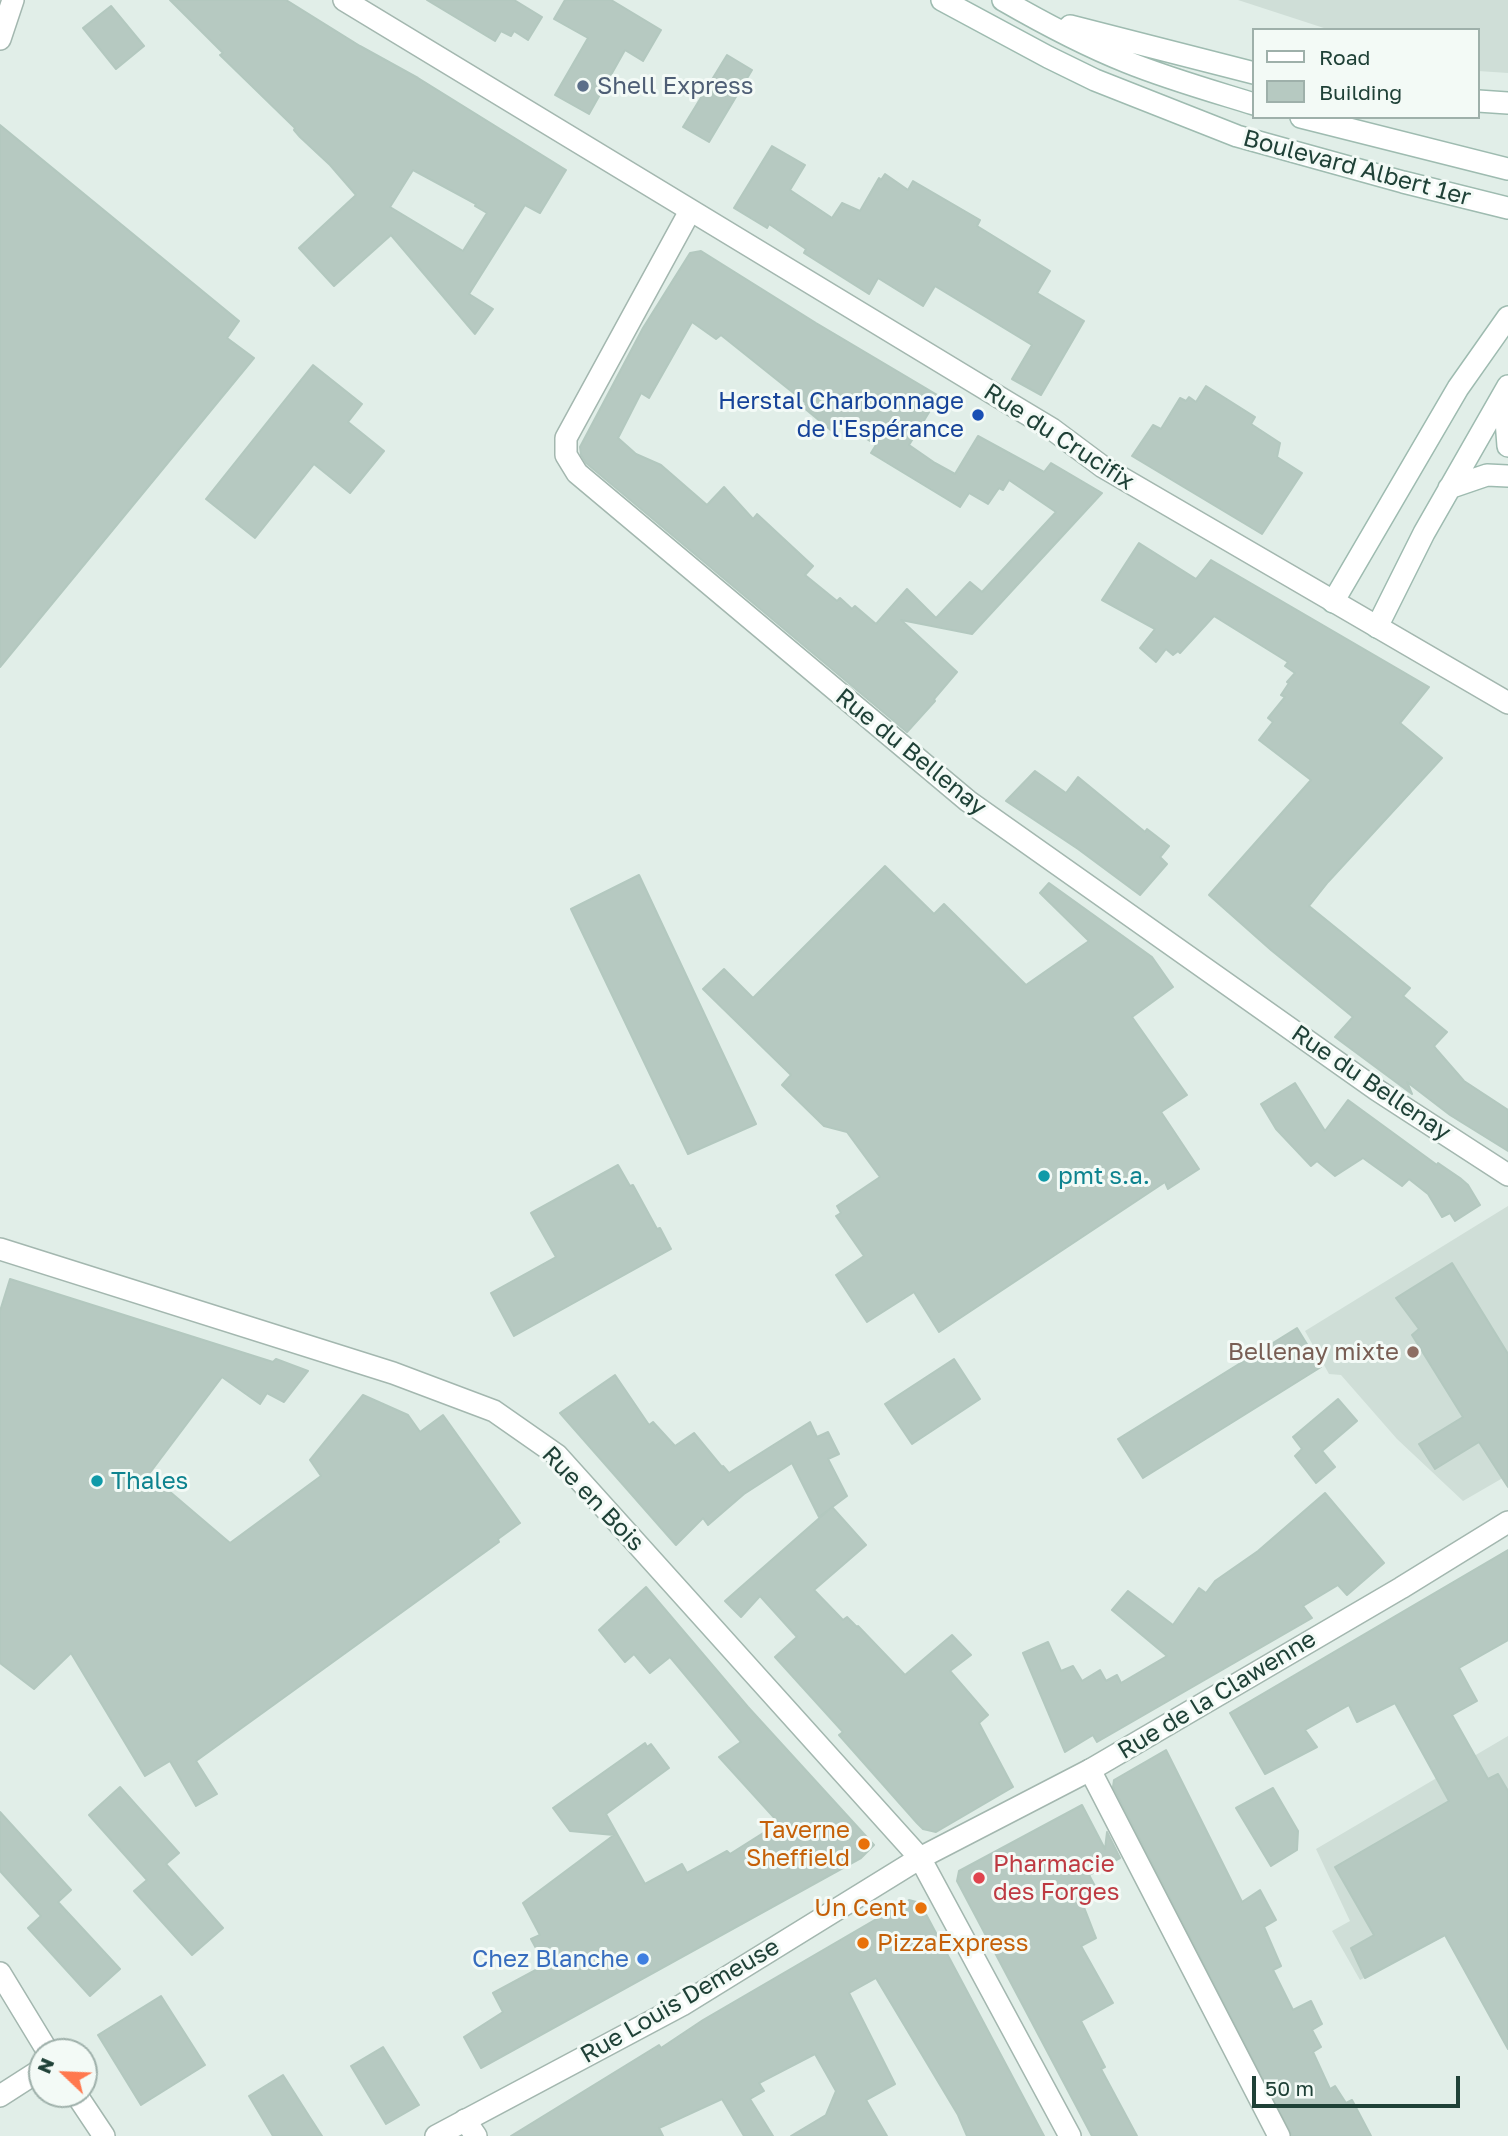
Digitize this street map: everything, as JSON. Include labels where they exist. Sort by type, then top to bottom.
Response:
[{"type":"street","points":[[0,39],[13,0]]},
{"type":"street","name":"Rue du Crucifix","points":[[344,0],[1052,429],[1114,474],[1508,703]]},
{"type":"street","name":"Boulevard Albert 1er","points":[[942,0],[1095,80],[1237,136],[1508,208]]},
{"type":"street","name":"Boulevard Albert 1er","points":[[1003,0],[1125,61],[1252,103]]},
{"type":"street","points":[[1028,14],[1252,72]]},
{"type":"street","points":[[1480,102],[1508,103]]},
{"type":"street","name":"Boulevard Albert 1er","points":[[1309,119],[1508,169]]},
{"type":"street","name":"Rue du Bellenay","points":[[690,211],[566,438],[566,456],[577,474],[968,801],[1377,1090],[1508,1175]]},
{"type":"street","points":[[1333,602],[1480,354],[1508,317]]},
{"type":"street","points":[[1506,390],[1508,446]]},
{"type":"street","points":[[1377,627],[1449,488],[1506,390]]},
{"type":"street","points":[[1449,488],[1487,475],[1508,476]]},
{"type":"street","name":"Rue en Bois","points":[[0,1249],[393,1373],[494,1411],[557,1455],[920,1858],[1070,2136]]},
{"type":"street","name":"Rue de la Clawenne","points":[[920,1858],[1090,1770],[1401,1588],[1508,1522]]},
{"type":"street","points":[[1090,1770],[1279,2136]]},
{"type":"street","name":"Rue Louis Demeuse","points":[[436,2136],[471,2128],[681,2005],[920,1858]]},
{"type":"street","points":[[0,1973],[39,2038]]},
{"type":"street","points":[[0,2096],[28,2078]]},
{"type":"street","points":[[85,2108],[104,2136]]},
{"type":"shaded area","points":[[1238,0],[1508,0],[1508,73],[1480,71],[1480,28],[1324,28]]},
{"type":"shaded area","name":"Bellenay mixte","points":[[1508,1206],[1508,1475],[1463,1501],[1397,1439],[1341,1375],[1329,1374],[1305,1331]]},
{"type":"shaded area","points":[[1508,1736],[1508,2049],[1445,1936],[1360,1980],[1332,1931],[1350,1921],[1316,1849]]},
{"type":"building","points":[[170,0],[286,0],[566,170],[540,213],[525,205],[469,294],[493,309],[475,334],[391,235],[334,286],[299,248],[356,195],[330,165],[300,137],[295,128],[220,55],[223,53]],"holes":[[[413,170],[476,204],[475,206],[487,213],[463,251],[390,207]]]},
{"type":"building","points":[[427,0],[514,0],[542,17],[528,40],[514,31],[511,36],[501,31],[495,41]]},
{"type":"building","points":[[565,0],[611,0],[661,30],[643,61],[625,50],[589,114],[555,95],[588,38],[554,19]]},
{"type":"building","points":[[111,6],[144,46],[116,69],[83,28]]},
{"type":"building","points":[[727,55],[752,70],[709,142],[683,127]]},
{"type":"building","points":[[0,125],[239,321],[227,338],[254,358],[0,667]]},
{"type":"building","points":[[772,146],[805,165],[790,190],[832,218],[842,203],[860,211],[879,178],[881,180],[885,174],[908,190],[913,181],[980,220],[977,226],[1050,271],[1037,293],[1084,321],[1041,395],[1012,379],[1032,345],[935,286],[923,306],[878,278],[869,294],[804,253],[806,249],[769,224],[767,228],[734,208]]},
{"type":"building","points":[[701,251],[939,396],[909,445],[935,463],[955,474],[978,436],[1044,472],[1051,463],[1102,493],[972,634],[901,620],[957,672],[907,732],[586,463],[581,455],[580,447],[643,328],[690,253]],"holes":[[[692,322],[716,339],[721,335],[806,403],[803,407],[833,432],[841,422],[876,445],[871,453],[960,507],[969,493],[988,504],[999,488],[1003,490],[1009,480],[1056,512],[982,592],[970,582],[936,618],[907,589],[876,624],[855,606],[852,609],[840,598],[837,601],[805,575],[813,566],[757,514],[753,519],[724,487],[707,505],[661,465],[636,454],[618,438],[641,393],[649,398]]]},
{"type":"building","points":[[313,365],[362,404],[348,422],[384,451],[350,493],[314,464],[255,538],[206,499]]},
{"type":"building","points":[[1206,386],[1255,417],[1251,424],[1280,443],[1277,457],[1302,473],[1262,534],[1132,456],[1153,425],[1161,429],[1180,398],[1186,401],[1189,397],[1196,402]]},
{"type":"building","points":[[1139,543],[1196,579],[1211,560],[1429,687],[1400,723],[1442,758],[1309,906],[1410,988],[1403,996],[1447,1032],[1434,1046],[1437,1050],[1464,1081],[1508,1110],[1508,1151],[1450,1115],[1407,1082],[1412,1094],[1335,1037],[1353,1017],[1209,895],[1311,780],[1259,740],[1273,722],[1268,718],[1285,697],[1281,695],[1295,673],[1285,666],[1288,662],[1214,616],[1180,653],[1178,651],[1173,655],[1166,649],[1156,662],[1140,648],[1155,629],[1102,600]]},
{"type":"building","points":[[1035,771],[1066,793],[1078,777],[1145,832],[1147,829],[1169,846],[1160,857],[1167,864],[1140,895],[1006,801]]},
{"type":"building","points":[[885,866],[934,914],[944,904],[1026,985],[1089,941],[1040,893],[1049,883],[1152,957],[1173,987],[1132,1017],[1187,1095],[1161,1112],[1199,1169],[1168,1189],[1165,1182],[939,1332],[914,1292],[867,1322],[836,1275],[864,1256],[836,1216],[841,1213],[837,1206],[880,1177],[847,1132],[824,1126],[782,1085],[791,1075],[703,989],[724,969],[753,998]]},
{"type":"building","points":[[639,875],[756,1124],[688,1154],[571,909]]},
{"type":"building","points":[[1295,1083],[1325,1131],[1348,1100],[1437,1165],[1438,1163],[1460,1178],[1468,1185],[1480,1205],[1455,1221],[1450,1213],[1442,1217],[1428,1194],[1409,1179],[1402,1186],[1363,1158],[1335,1176],[1317,1161],[1311,1166],[1276,1129],[1261,1104]]},
{"type":"building","points":[[618,1165],[671,1249],[514,1336],[491,1293],[556,1257],[531,1213]]},
{"type":"building","points":[[1452,1263],[1508,1354],[1508,1487],[1479,1442],[1435,1469],[1419,1444],[1463,1417],[1412,1335],[1419,1329],[1396,1298]]},
{"type":"building","points":[[10,1279],[308,1371],[284,1402],[267,1393],[260,1404],[222,1377],[149,1474],[230,1543],[321,1476],[310,1460],[363,1395],[408,1415],[420,1432],[443,1415],[520,1523],[498,1539],[499,1542],[196,1761],[217,1794],[196,1806],[170,1761],[145,1776],[71,1653],[34,1689],[0,1663],[0,1311]]},
{"type":"building","points":[[1297,1328],[1321,1367],[1143,1478],[1118,1439]]},
{"type":"building","points":[[954,1359],[980,1399],[912,1444],[885,1404]]},
{"type":"building","points":[[615,1375],[649,1425],[653,1422],[675,1446],[694,1433],[729,1473],[810,1422],[817,1437],[828,1432],[839,1454],[828,1459],[847,1496],[819,1517],[792,1463],[744,1494],[708,1525],[703,1518],[676,1545],[560,1413]]},
{"type":"building","points":[[1338,1399],[1357,1421],[1322,1451],[1335,1467],[1316,1483],[1295,1456],[1302,1449],[1293,1437]]},
{"type":"building","points":[[1325,1493],[1384,1563],[1347,1595],[1338,1585],[1303,1606],[1312,1618],[1097,1742],[1093,1735],[1065,1752],[1023,1653],[1048,1642],[1061,1671],[1073,1666],[1082,1681],[1100,1670],[1106,1681],[1117,1675],[1121,1683],[1167,1656],[1112,1610],[1128,1591],[1173,1625],[1199,1588],[1206,1593],[1215,1581],[1258,1551]]},
{"type":"building","points":[[832,1507],[866,1545],[814,1590],[843,1620],[847,1617],[858,1626],[905,1675],[952,1635],[971,1655],[950,1671],[988,1715],[979,1723],[1013,1787],[936,1832],[923,1829],[917,1823],[839,1735],[843,1732],[775,1657],[797,1637],[760,1596],[741,1617],[725,1601]]},
{"type":"building","points":[[1508,1550],[1508,1640],[1459,1668],[1477,1701],[1452,1715],[1488,1779],[1498,1774],[1508,1791],[1508,2049],[1445,1935],[1365,1978],[1351,1948],[1374,1935],[1335,1867],[1449,1801],[1395,1703],[1357,1722],[1349,1705],[1305,1730],[1317,1747],[1265,1774],[1230,1713]]},
{"type":"building","points":[[646,1587],[748,1707],[874,1845],[861,1858],[481,2068],[464,2037],[503,2012],[493,1993],[545,1965],[531,1939],[540,1935],[523,1903],[614,1835],[570,1831],[553,1808],[645,1743],[647,1747],[651,1744],[669,1768],[606,1814],[645,1884],[682,1864],[687,1873],[727,1851],[730,1854],[779,1823],[719,1757],[741,1742],[670,1657],[650,1673],[634,1654],[625,1662],[599,1630]]},
{"type":"building","points":[[1166,1750],[1242,1902],[1260,1890],[1276,1920],[1264,1927],[1281,1966],[1273,1970],[1293,2010],[1311,2001],[1322,2024],[1312,2030],[1321,2047],[1313,2052],[1330,2089],[1335,2086],[1346,2103],[1352,2100],[1371,2136],[1292,2136],[1113,1787],[1114,1780]]},
{"type":"building","points":[[120,1787],[179,1853],[166,1864],[223,1928],[192,1955],[134,1891],[147,1880],[89,1815]]},
{"type":"building","points":[[1273,1788],[1298,1831],[1297,1850],[1271,1866],[1236,1808]]},
{"type":"building","points":[[1082,1805],[1105,1849],[1107,1832],[1120,1858],[1089,1875],[1096,1888],[1080,1897],[1096,1938],[1081,1946],[1113,2003],[1081,2021],[1105,2067],[1101,2069],[1137,2136],[1092,2136],[957,1881],[959,1871]]},
{"type":"building","points":[[0,1812],[71,1890],[58,1902],[120,1969],[90,1996],[28,1928],[41,1916],[0,1871]]},
{"type":"building","points":[[909,1900],[920,1903],[1044,2136],[967,2136],[958,2115],[876,1978],[849,1993],[895,2084],[866,2100],[887,2136],[791,2136],[826,2115],[836,2091],[815,2054],[759,2083],[764,2091],[750,2099],[773,2136],[744,2136],[722,2099],[659,2128],[663,2136],[511,2136],[659,2045],[661,2048],[703,2020]]},
{"type":"building","points":[[161,1996],[205,2065],[141,2105],[98,2035]]},
{"type":"building","points":[[383,2047],[419,2105],[386,2124],[351,2066]]},
{"type":"building","points":[[283,2075],[322,2136],[273,2136],[249,2096]]},
{"type":"place","name":"Shell Express","points":[[583,86]]},
{"type":"place","name":"Herstal Charbonnage de l'Espérance","points":[[978,415]]},
{"type":"place","name":"pmt s.a.","points":[[1044,1176]]},
{"type":"place","name":"Bellenay mixte","points":[[1413,1352]]},
{"type":"place","name":"Thales","points":[[97,1481]]},
{"type":"place","name":"Taverne Sheffield","points":[[864,1844]]},
{"type":"place","name":"Pharmacie des Forges","points":[[979,1878]]},
{"type":"place","name":"Un Cent","points":[[921,1908]]},
{"type":"place","name":"PizzaExpress","points":[[863,1943]]},
{"type":"place","name":"Chez Blanche","points":[[643,1959]]}]
